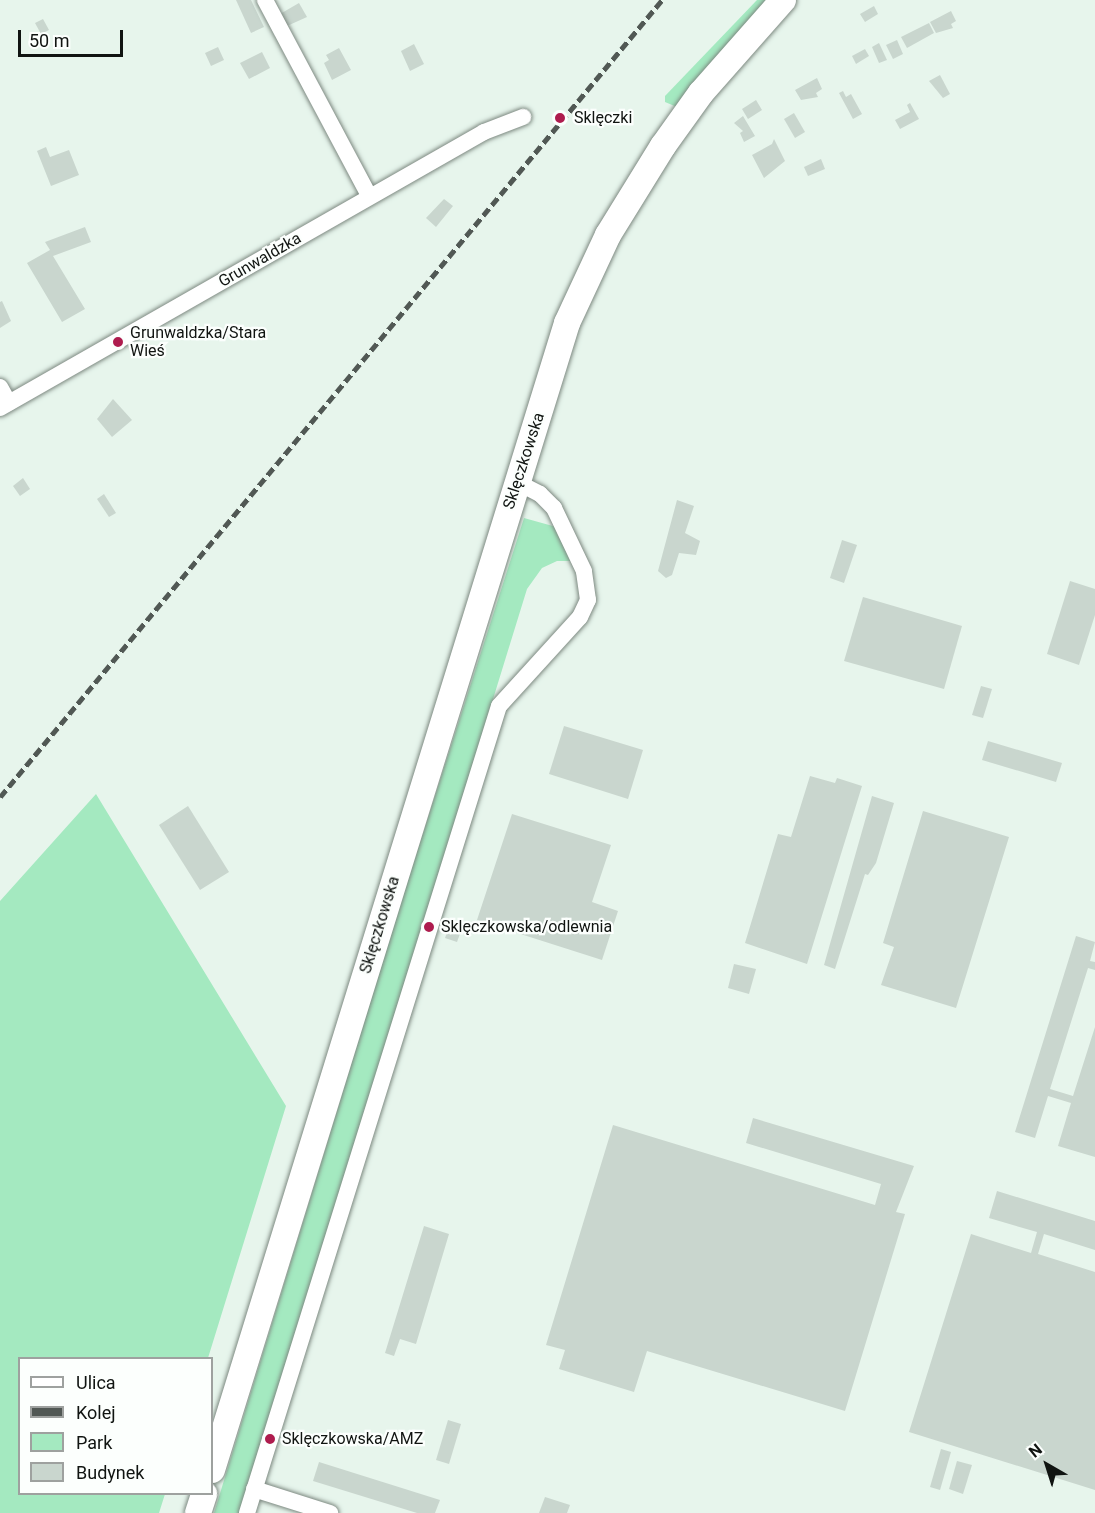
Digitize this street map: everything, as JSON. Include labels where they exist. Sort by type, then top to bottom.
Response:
[{"type":"main road","name":"Sklęczkowska","points":[[213,1467],[516,482],[551,381],[567,323],[582,286],[631,196],[701,93],[783,0]]},
{"type":"main road","name":"Sklęczkowska","points":[[551,381],[621,243],[672,157],[750,57],[803,0]]},
{"type":"main road","points":[[198,1513],[204,1495]]},
{"type":"street","points":[[265,0],[369,196]]},
{"type":"street","name":"Grunwaldzka","points":[[5,406],[369,196],[484,132],[523,117]]},
{"type":"street","points":[[0,387],[5,406]]},
{"type":"street","points":[[247,1513],[499,706],[580,617],[588,600],[584,571],[554,508],[540,494],[516,482]]},
{"type":"street","points":[[254,1489],[330,1513]]},
{"type":"green space","points":[[757,0],[770,0],[677,107],[665,102],[665,96]]},
{"type":"green space","points":[[524,518],[560,528],[573,561],[557,561],[542,568],[527,589],[242,1513],[214,1513],[401,902]]},
{"type":"green space","points":[[96,794],[286,1106],[208,1357],[18,1357],[18,1495],[165,1495],[159,1513],[0,1513],[0,901]]},
{"type":"building","points":[[236,0],[251,0],[264,27],[251,33]]},
{"type":"building","points":[[299,3],[307,17],[287,26],[280,14]]},
{"type":"building","points":[[874,6],[878,14],[865,22],[860,14]]},
{"type":"building","points":[[951,11],[956,21],[951,24],[953,28],[936,33],[930,22]]},
{"type":"building","points":[[43,19],[49,30],[41,34],[35,23]]},
{"type":"building","points":[[929,23],[934,33],[907,48],[901,37]]},
{"type":"building","points":[[897,40],[903,54],[893,59],[886,45]]},
{"type":"building","points":[[879,43],[887,60],[879,63],[872,47]]},
{"type":"building","points":[[414,44],[424,64],[410,71],[401,51]]},
{"type":"building","points":[[218,47],[224,60],[211,66],[205,53]]},
{"type":"building","points":[[339,48],[351,70],[332,80],[324,63],[329,60],[326,55]]},
{"type":"building","points":[[865,49],[869,56],[856,64],[852,56]]},
{"type":"building","points":[[262,52],[270,68],[249,79],[240,63]]},
{"type":"building","points":[[940,75],[950,94],[943,98],[929,81]]},
{"type":"building","points":[[817,78],[822,89],[816,93],[818,97],[801,100],[795,90]]},
{"type":"building","points":[[843,91],[846,97],[851,94],[862,114],[853,119],[839,93]]},
{"type":"building","points":[[756,100],[762,110],[748,119],[742,109]]},
{"type":"building","points":[[910,103],[919,119],[900,129],[895,120],[910,112],[907,105]]},
{"type":"building","points":[[794,113],[805,132],[795,138],[784,119]]},
{"type":"building","points":[[743,116],[755,136],[744,142],[740,133],[743,131],[734,123]]},
{"type":"building","points":[[774,139],[785,161],[764,178],[752,155],[772,144]]},
{"type":"building","points":[[46,147],[50,157],[69,150],[79,175],[51,186],[37,151]]},
{"type":"building","points":[[821,159],[825,169],[808,176],[804,167]]},
{"type":"building","points":[[444,199],[453,206],[436,227],[426,218]]},
{"type":"building","points":[[85,227],[91,242],[53,256],[85,309],[62,322],[27,263],[50,250],[45,242]]},
{"type":"building","points":[[2,301],[11,321],[0,328],[0,302]]},
{"type":"building","points":[[113,399],[132,420],[112,437],[97,419]]},
{"type":"building","points":[[23,478],[30,489],[20,496],[13,486]]},
{"type":"building","points":[[104,494],[116,513],[109,517],[97,499]]},
{"type":"building","points":[[677,500],[694,506],[685,533],[700,541],[696,555],[679,553],[672,575],[666,578],[658,571]]},
{"type":"building","points":[[842,540],[857,545],[844,583],[830,578]]},
{"type":"building","points":[[1070,581],[1095,589],[1095,615],[1079,665],[1047,654]]},
{"type":"building","points":[[863,597],[962,626],[944,689],[844,661]]},
{"type":"building","points":[[981,686],[992,689],[983,718],[972,715]]},
{"type":"building","points":[[564,726],[643,750],[628,799],[549,774]]},
{"type":"building","points":[[988,741],[1062,763],[1056,782],[982,760]]},
{"type":"building","points":[[810,776],[835,783],[837,778],[862,786],[807,964],[745,943],[778,834],[791,837]]},
{"type":"building","points":[[872,796],[894,803],[876,863],[868,875],[865,874],[835,969],[824,965]]},
{"type":"building","points":[[188,806],[229,872],[200,890],[159,825]]},
{"type":"building","points":[[923,811],[1009,837],[956,1008],[881,985],[894,947],[883,943]]},
{"type":"building","points":[[512,814],[611,845],[592,902],[618,911],[602,960],[477,920]]},
{"type":"building","points":[[450,924],[462,928],[457,942],[445,938]]},
{"type":"building","points":[[1076,936],[1095,942],[1090,961],[1095,962],[1095,970],[1088,968],[1050,1089],[1073,1096],[1095,1027],[1095,1157],[1058,1146],[1071,1103],[1048,1096],[1035,1138],[1015,1132]]},
{"type":"building","points":[[734,964],[756,969],[749,994],[728,988]]},
{"type":"building","points":[[753,1118],[914,1166],[896,1212],[905,1214],[845,1411],[647,1351],[634,1392],[559,1369],[565,1350],[546,1345],[613,1125],[875,1205],[881,1184],[746,1143]]},
{"type":"building","points":[[997,1191],[1095,1221],[1095,1250],[1044,1234],[1038,1254],[1095,1272],[1095,1490],[909,1432],[971,1234],[1031,1253],[1037,1232],[989,1218]]},
{"type":"building","points":[[424,1226],[449,1234],[416,1344],[400,1339],[394,1356],[385,1353]]},
{"type":"building","points":[[448,1420],[461,1424],[449,1464],[436,1460]]},
{"type":"building","points":[[941,1449],[951,1452],[940,1490],[930,1487]]},
{"type":"building","points":[[957,1461],[972,1465],[963,1494],[949,1489]]},
{"type":"building","points":[[319,1462],[440,1500],[435,1513],[417,1513],[313,1481]]},
{"type":"building","points":[[545,1497],[570,1505],[567,1513],[539,1513]]},
{"type":"railway","points":[[0,797],[662,0]]},
{"type":"place","name":"Sklęczki","points":[[560,118]]},
{"type":"place","name":"Grunwaldzka/Stara Wieś","points":[[118,342]]},
{"type":"place","name":"Sklęczkowska/odlewnia","points":[[429,927]]},
{"type":"place","name":"Sklęczkowska/AMZ","points":[[270,1439]]}]
